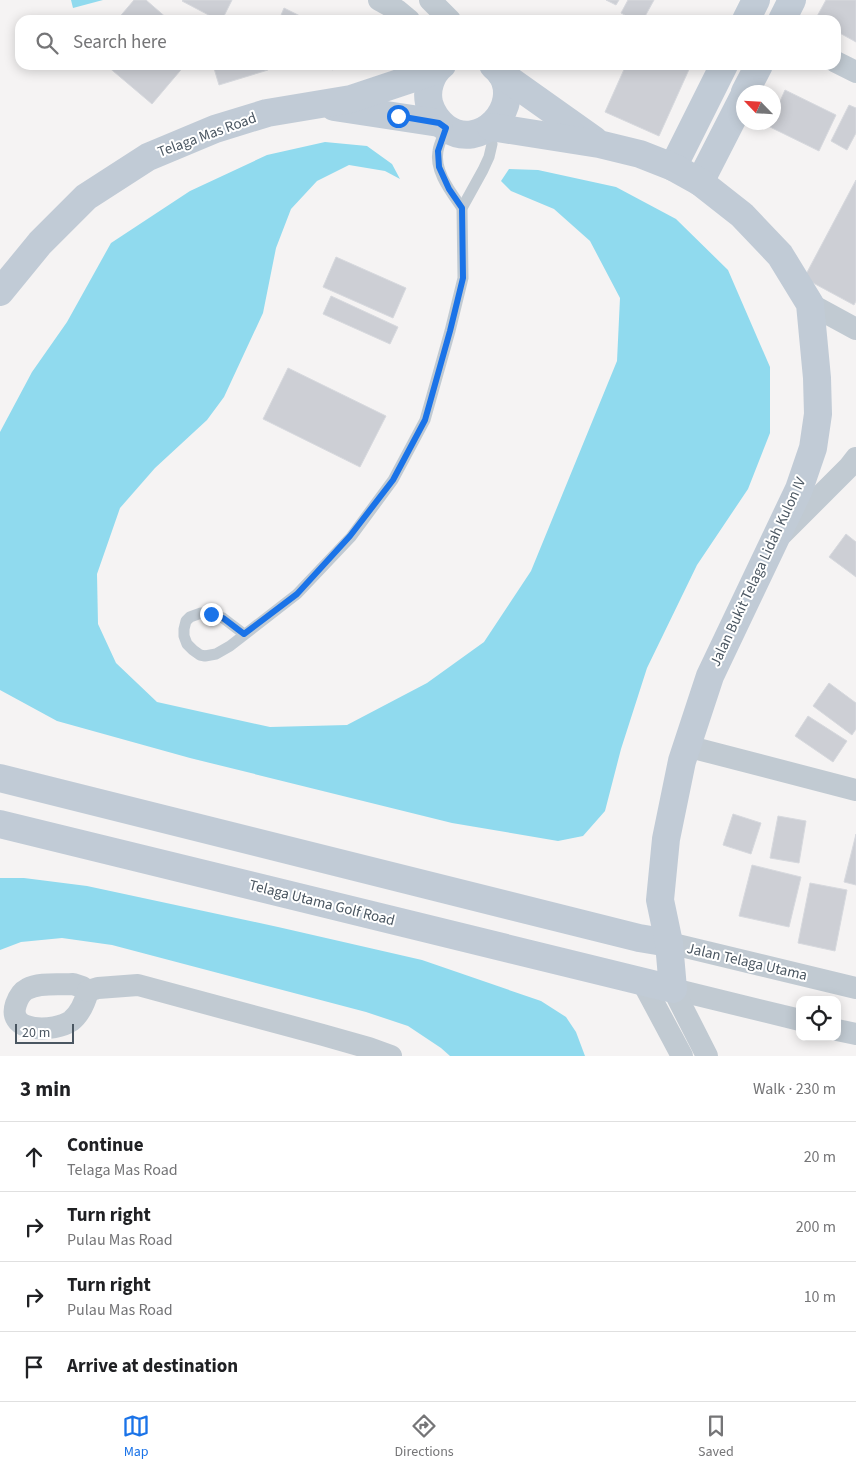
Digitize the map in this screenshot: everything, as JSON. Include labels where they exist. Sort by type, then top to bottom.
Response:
[{"type":"main road","points":[[784,15],[792,0]]},
{"type":"main road","name":"Telaga Mas Road","points":[[0,292],[40,243],[86,197],[148,157],[215,129],[267,113],[351,99],[431,70]]},
{"type":"main road","points":[[437,70],[429,84],[428,98],[431,111],[443,126]]},
{"type":"main road","points":[[489,128],[501,116],[506,102],[506,88],[497,70]]},
{"type":"main road","name":"Jalan Bukit Telaga Lidah Kulon IV","points":[[498,70],[599,144]]},
{"type":"main road","points":[[673,167],[722,70]]},
{"type":"main road","points":[[749,85],[757,70]]},
{"type":"main road","name":"Telaga Mas Road","points":[[316,105],[443,126],[464,135],[480,133],[489,128]]},
{"type":"main road","points":[[700,182],[736,112]]},
{"type":"main road","name":"Jalan Bukit Telaga Lidah Kulon IV","points":[[489,128],[599,144],[640,154],[673,167],[700,182],[742,215],[780,255],[810,304],[817,378],[818,414],[813,448],[799,489],[776,540],[710,676],[686,746],[666,839],[660,900],[669,944],[673,990]]},
{"type":"main road","points":[[0,778],[639,938],[643,982],[673,990]]},
{"type":"main road","name":"Telaga Utama Golf Road","points":[[0,824],[643,982]]},
{"type":"main road","name":"Jalan Bukit Telaga Lidah Kulon IV","points":[[639,938],[660,900]]},
{"type":"main road","name":"Jalan Telaga Utama","points":[[639,938],[669,944]]},
{"type":"street","points":[[378,0],[403,15]]},
{"type":"street","points":[[430,0],[445,15]]},
{"type":"street","points":[[841,64],[856,72]]},
{"type":"street","points":[[810,304],[856,329]]},
{"type":"street","points":[[776,540],[856,458]]},
{"type":"street","points":[[686,746],[852,784]]},
{"type":"street","name":"Jalan Telaga Utama","points":[[669,944],[856,988]]},
{"type":"street","points":[[643,982],[682,1056]]},
{"type":"street","points":[[88,991],[98,988],[138,985],[332,1037],[391,1056]]},
{"type":"street","points":[[673,990],[796,1019]]},
{"type":"street","points":[[673,990],[707,1056]]},
{"type":"street","points":[[841,1031],[856,1034]]},
{"type":"lane","points":[[443,126],[438,151],[439,167],[449,189],[462,208]]},
{"type":"lane","points":[[244,634],[223,618],[201,613],[190,617],[186,621],[184,629],[187,644],[192,650],[205,656],[216,654],[230,646],[297,594],[350,536],[393,480],[425,420],[463,278],[462,208],[489,157],[492,144],[489,128]]},
{"type":"water","points":[[71,0],[103,0],[73,8]]},
{"type":"water","points":[[325,142],[367,146],[392,164],[400,179],[385,171],[349,165],[317,181],[291,209],[276,248],[263,313],[224,397],[207,420],[155,468],[120,508],[97,574],[98,624],[116,663],[157,702],[270,727],[347,725],[427,683],[484,642],[531,571],[617,361],[620,298],[590,241],[554,209],[511,191],[501,181],[509,169],[538,170],[616,187],[676,219],[728,270],[770,367],[770,433],[748,489],[697,565],[647,668],[621,749],[605,811],[583,836],[558,841],[452,823],[190,758],[57,721],[0,690],[0,432],[32,372],[67,322],[111,243],[190,191],[267,155]]},
{"type":"water","points":[[0,878],[24,878],[87,886],[422,960],[541,1001],[566,1017],[576,1032],[585,1056],[450,1056],[408,1026],[366,1012],[112,945],[62,938],[21,942],[0,950]]},
{"type":"building","points":[[134,0],[146,0],[163,15],[121,15]]},
{"type":"building","points":[[232,0],[224,15],[209,15],[182,1]]},
{"type":"building","points":[[606,0],[619,0],[616,5]]},
{"type":"building","points":[[628,0],[654,0],[646,15],[625,15],[621,13]]},
{"type":"building","points":[[826,0],[856,0],[856,42],[841,34],[841,15],[818,15]]},
{"type":"building","points":[[284,8],[298,15],[281,15]]},
{"type":"building","points":[[112,70],[181,70],[152,104]]},
{"type":"building","points":[[214,70],[268,70],[219,85]]},
{"type":"building","points":[[624,70],[689,70],[659,136],[605,112]]},
{"type":"building","points":[[785,90],[836,115],[819,151],[776,130],[781,130],[781,99]]},
{"type":"building","points":[[849,105],[856,108],[856,133],[847,150],[831,141]]},
{"type":"building","points":[[856,180],[856,301],[854,305],[804,278]]},
{"type":"building","points":[[336,257],[406,288],[393,318],[323,287]]},
{"type":"building","points":[[331,296],[398,327],[390,344],[323,314]]},
{"type":"building","points":[[288,368],[386,416],[360,467],[263,419]]},
{"type":"building","points":[[846,534],[856,542],[856,577],[829,557]]},
{"type":"building","points":[[829,683],[856,703],[856,729],[852,735],[813,706]]},
{"type":"building","points":[[808,716],[847,741],[833,762],[795,736]]},
{"type":"building","points":[[733,814],[761,823],[751,854],[723,845]]},
{"type":"building","points":[[778,816],[806,821],[799,863],[770,858]]},
{"type":"building","points":[[856,834],[856,885],[844,882]]},
{"type":"building","points":[[752,865],[801,877],[789,927],[739,916]]},
{"type":"building","points":[[810,883],[847,890],[835,951],[798,943]]},
{"type":"route","points":[[211,614],[223,618],[244,634],[297,594],[350,536],[393,480],[425,420],[463,278],[462,208],[449,189],[439,167],[438,151],[446,128],[439,123],[398,116]]}]
